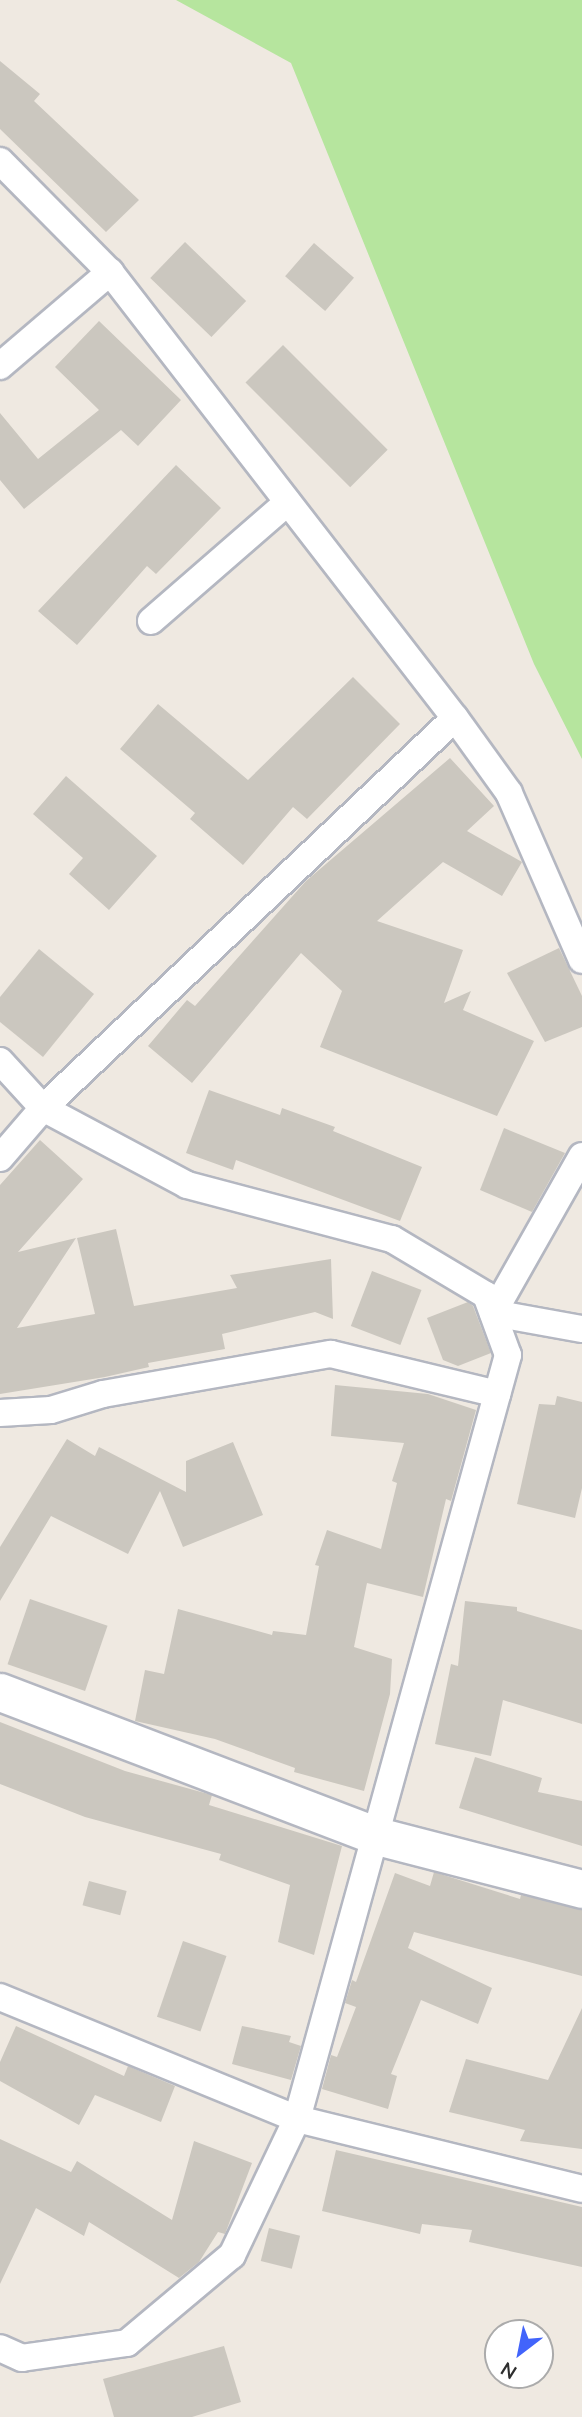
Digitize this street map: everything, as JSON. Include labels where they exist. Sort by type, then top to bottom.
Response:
[{"type":"main road","points":[[0,1692],[377,1836],[582,1889]]},
{"type":"street","points":[[0,161],[110,272],[455,718],[509,793],[582,960]]},
{"type":"street","points":[[0,366],[110,272]]},
{"type":"street","points":[[151,621],[288,502]]},
{"type":"street","points":[[0,1158],[43,1108],[455,718]]},
{"type":"street","points":[[0,1061],[43,1108],[187,1185],[392,1239],[486,1295],[508,1355],[297,2119],[232,2255],[127,2343],[22,2358],[0,2348]]},
{"type":"street","points":[[493,1313],[582,1156]]},
{"type":"street","points":[[493,1313],[582,1329]]},
{"type":"street","points":[[0,1413],[51,1410],[103,1394],[331,1354],[497,1395]]},
{"type":"street","points":[[0,1997],[297,2119],[582,2189]]},
{"type":"green space","points":[[176,0],[582,0],[582,759],[534,664],[291,63]]},
{"type":"building","points":[[0,61],[40,94],[34,101],[139,200],[106,232],[0,129]]},
{"type":"building","points":[[185,242],[246,301],[211,337],[150,278]]},
{"type":"building","points":[[314,243],[354,278],[325,311],[285,276]]},
{"type":"building","points":[[99,321],[181,400],[138,446],[121,430],[24,509],[0,480],[0,413],[38,459],[99,410],[55,367]]},
{"type":"building","points":[[283,345],[388,450],[350,487],[246,382]]},
{"type":"building","points":[[176,465],[221,508],[156,574],[147,566],[77,645],[38,611]]},
{"type":"building","points":[[353,677],[400,724],[307,819],[293,807],[243,865],[190,819],[195,813],[120,749],[158,704],[248,780]]},
{"type":"building","points":[[450,758],[494,806],[467,831],[522,862],[502,896],[443,862],[377,921],[463,950],[444,1003],[471,991],[463,1010],[534,1041],[497,1116],[320,1047],[342,991],[301,953],[192,1083],[148,1046],[187,1000],[195,1006],[306,881]]},
{"type":"building","points":[[66,776],[157,856],[109,910],[69,874],[83,858],[33,814]]},
{"type":"building","points":[[559,948],[582,996],[582,1027],[545,1042],[507,973]]},
{"type":"building","points":[[39,949],[94,994],[43,1057],[0,1022],[0,997]]},
{"type":"building","points":[[209,1090],[280,1115],[282,1108],[335,1127],[333,1131],[422,1167],[400,1221],[236,1160],[233,1170],[186,1153]]},
{"type":"building","points":[[504,1128],[565,1153],[532,1212],[480,1190]]},
{"type":"building","points":[[40,1140],[83,1179],[18,1252],[76,1238],[17,1328],[95,1314],[77,1238],[116,1229],[134,1306],[237,1288],[230,1275],[331,1259],[333,1319],[315,1312],[222,1334],[225,1349],[148,1363],[149,1367],[105,1377],[0,1394],[0,1185]]},
{"type":"building","points":[[372,1271],[421,1290],[400,1345],[351,1326]]},
{"type":"building","points":[[468,1302],[473,1306],[491,1353],[458,1366],[443,1360],[427,1318]]},
{"type":"building","points":[[335,1385],[428,1394],[476,1410],[451,1501],[446,1499],[423,1597],[367,1583],[354,1647],[392,1659],[390,1694],[364,1791],[294,1772],[295,1768],[215,1739],[135,1721],[145,1670],[164,1674],[178,1609],[272,1635],[273,1631],[306,1635],[319,1566],[315,1565],[327,1530],[381,1549],[397,1483],[392,1481],[404,1443],[331,1436]]},
{"type":"building","points":[[557,1396],[582,1402],[582,1488],[575,1518],[517,1504],[539,1404],[555,1405]]},
{"type":"building","points":[[67,1439],[95,1456],[99,1447],[186,1492],[186,1461],[233,1442],[263,1515],[183,1547],[160,1491],[128,1554],[51,1516],[0,1601],[0,1547]]},
{"type":"building","points":[[30,1599],[108,1626],[85,1691],[8,1664]]},
{"type":"building","points":[[465,1601],[517,1607],[517,1611],[582,1630],[582,1724],[503,1700],[491,1756],[435,1744],[451,1664],[458,1666]]},
{"type":"building","points":[[0,1722],[125,1771],[212,1795],[209,1805],[342,1846],[314,1955],[278,1942],[290,1885],[219,1860],[221,1854],[85,1817],[0,1784]]},
{"type":"building","points":[[475,1757],[542,1778],[538,1792],[582,1801],[582,1846],[459,1808]]},
{"type":"building","points":[[434,1872],[520,1899],[521,1895],[582,1909],[582,1976],[414,1932],[408,1948],[492,1988],[478,2024],[421,2000],[391,2074],[397,2076],[388,2109],[322,2089],[331,2055],[337,2057],[356,2007],[345,2003],[352,1980],[356,1982],[395,1873],[430,1886]]},
{"type":"building","points":[[89,1881],[127,1891],[120,1915],[83,1905]]},
{"type":"building","points":[[183,1941],[226,1956],[200,2032],[157,2017]]},
{"type":"building","points":[[582,2008],[582,2149],[520,2141],[525,2130],[449,2112],[466,2059],[548,2080]]},
{"type":"building","points":[[16,2026],[124,2076],[128,2066],[175,2086],[161,2122],[95,2095],[79,2125],[0,2081],[0,2062]]},
{"type":"building","points":[[242,2026],[291,2036],[289,2042],[301,2046],[291,2080],[232,2064]]},
{"type":"building","points":[[0,2139],[71,2172],[77,2161],[172,2220],[194,2141],[252,2163],[225,2234],[218,2232],[199,2262],[179,2278],[89,2222],[84,2236],[36,2208],[0,2284]]},
{"type":"building","points":[[336,2150],[582,2207],[582,2267],[469,2242],[472,2230],[422,2224],[420,2234],[322,2211]]},
{"type":"building","points":[[269,2228],[300,2236],[292,2269],[261,2261]]},
{"type":"building","points":[[224,2346],[241,2402],[192,2417],[114,2417],[103,2379]]}]
